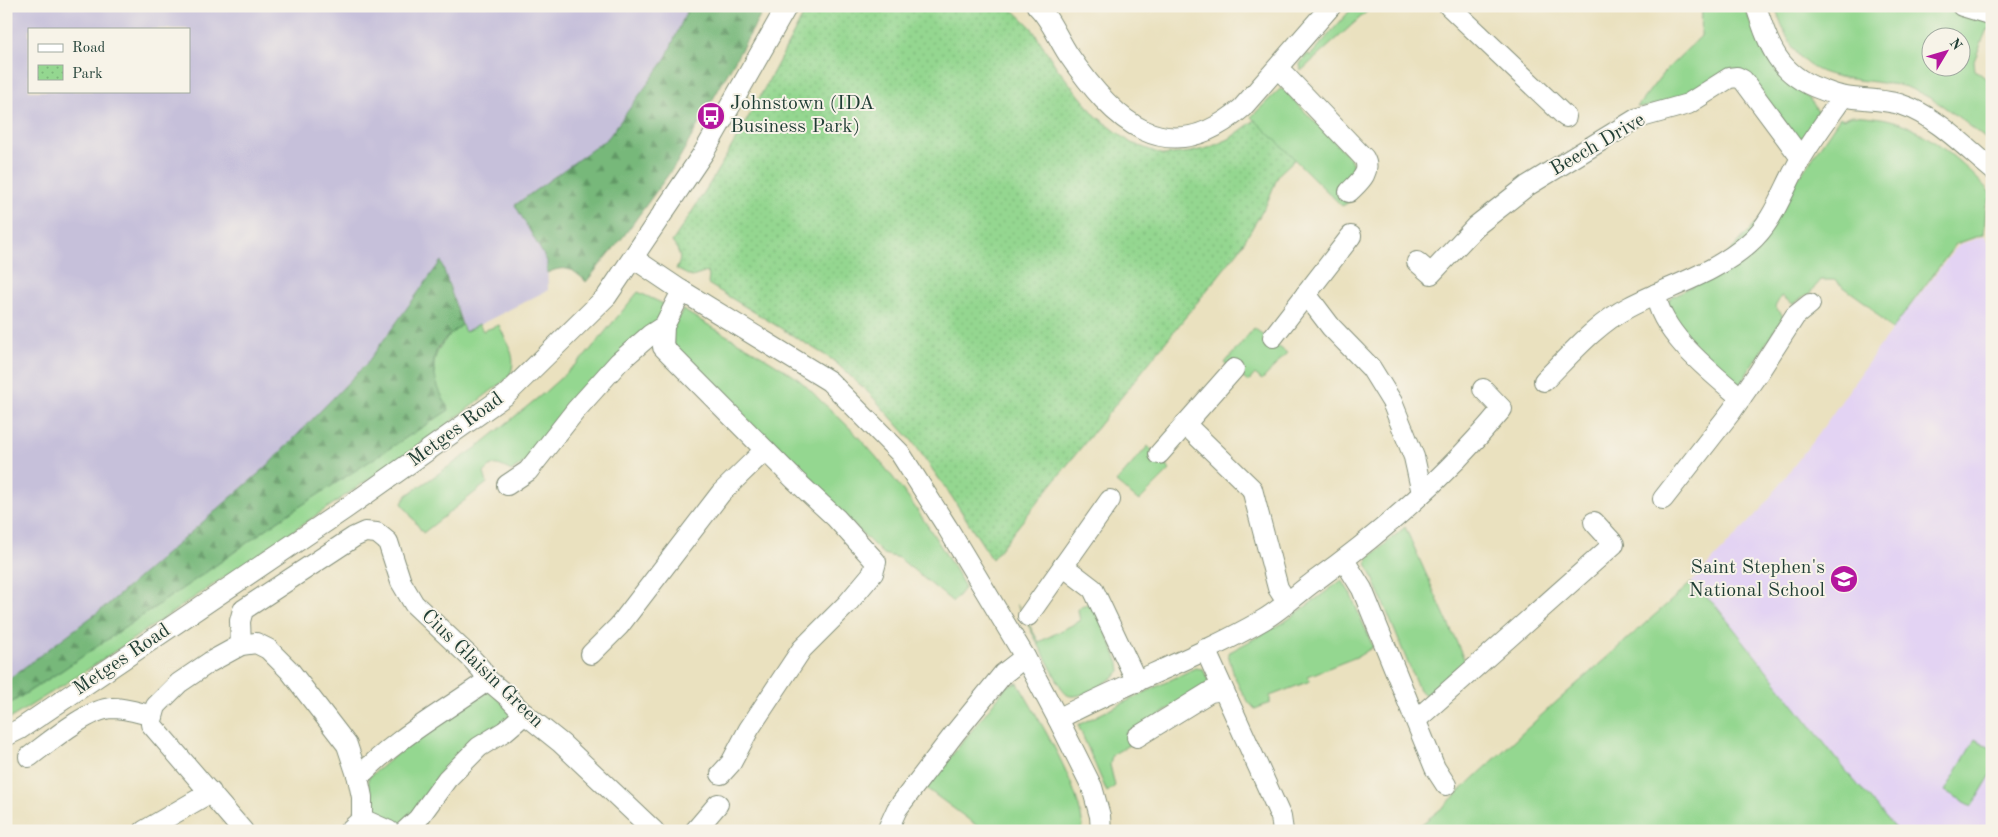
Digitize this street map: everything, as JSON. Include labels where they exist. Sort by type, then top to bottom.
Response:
[{"type":"street","name":"Metges Road","points":[[6,736],[20,729],[345,509],[506,395],[607,296],[704,152],[787,6]]},
{"type":"street","points":[[1040,7],[1068,54],[1108,106],[1138,128],[1169,138],[1183,138],[1199,135],[1228,120],[1242,108],[1331,6]]},
{"type":"street","points":[[1449,6],[1566,117]]},
{"type":"street","points":[[1756,6],[1776,58],[1784,67],[1807,84],[1843,97],[1902,104],[1932,120],[1992,169]]},
{"type":"street","points":[[1962,6],[1992,15]]},
{"type":"street","points":[[1278,68],[1364,158],[1367,164],[1365,175],[1349,192]]},
{"type":"street","name":"Beech Drive","points":[[1417,262],[1431,274],[1476,226],[1527,186],[1638,118],[1688,104],[1699,99],[1729,78],[1737,77],[1743,80],[1801,158]]},
{"type":"street","points":[[1544,381],[1593,332],[1610,318],[1628,307],[1716,266],[1750,242],[1767,223],[1801,158],[1843,97]]},
{"type":"street","points":[[1273,338],[1351,236]]},
{"type":"street","points":[[633,258],[682,291],[829,381],[900,453],[1025,657],[1058,719],[1092,787],[1098,808],[1101,831]]},
{"type":"street","points":[[682,291],[664,326],[663,347],[765,450],[836,518],[876,562],[873,573],[847,604],[802,650],[750,729],[731,763],[721,774]]},
{"type":"street","points":[[1306,294],[1332,328],[1371,368],[1392,402],[1414,457],[1422,493]]},
{"type":"street","points":[[1656,294],[1657,306],[1661,316],[1672,331],[1719,380],[1740,398]]},
{"type":"street","points":[[1663,499],[1740,398],[1795,309]]},
{"type":"street","points":[[507,485],[528,471],[576,410],[619,362],[650,335],[664,326]]},
{"type":"street","points":[[1159,454],[1234,369]]},
{"type":"street","points":[[1058,719],[1265,619],[1344,560],[1392,521],[1422,493],[1488,426],[1502,409],[1483,389]]},
{"type":"street","points":[[1185,424],[1252,489],[1278,588],[1287,602]]},
{"type":"street","points":[[591,654],[619,626],[721,493],[765,450]]},
{"type":"street","points":[[1028,616],[1110,500]]},
{"type":"street","points":[[1416,720],[1614,544],[1594,522]]},
{"type":"street","name":"Cius Glaisin Green","points":[[241,645],[240,621],[244,610],[354,537],[364,532],[377,533],[388,542],[400,582],[414,604],[470,657],[488,680],[525,714],[561,743],[654,831]]},
{"type":"street","points":[[1344,560],[1362,589],[1435,768],[1446,785]]},
{"type":"street","points":[[1063,566],[1093,589],[1137,682]]},
{"type":"street","points":[[242,831],[211,792],[151,724],[156,706],[179,683],[210,662],[241,645],[256,643],[268,649],[290,671],[347,745],[358,778],[362,798],[356,825],[389,831]]},
{"type":"street","points":[[1205,649],[1281,817],[1283,831]]},
{"type":"street","points":[[887,831],[897,809],[955,733],[1003,674],[1025,657]]},
{"type":"street","points":[[358,778],[373,762],[398,743],[488,680]]},
{"type":"street","points":[[1137,737],[1210,692],[1222,690]]},
{"type":"street","points":[[29,757],[64,730],[97,712],[111,708],[154,716]]},
{"type":"street","points":[[406,831],[418,819],[447,779],[479,748],[525,714]]},
{"type":"street","points":[[144,831],[211,792]]},
{"type":"street","points":[[695,831],[718,804]]},
{"type":"shaded area","points":[[6,6],[689,6],[665,60],[608,138],[515,205],[547,261],[548,290],[465,332],[441,262],[367,363],[265,468],[106,606],[6,681]]},
{"type":"shaded area","name":"Saint Stephen's National School","points":[[1985,236],[1992,246],[1992,831],[1898,831],[1851,777],[1716,606],[1691,583],[1761,509],[1824,426],[1879,347],[1958,245]]},
{"type":"green space","points":[[689,6],[766,6],[676,164],[623,237],[586,282],[568,269],[558,269],[547,273],[547,261],[515,205],[608,138],[665,60]]},
{"type":"green space","points":[[808,6],[1009,6],[1031,27],[1057,68],[1096,116],[1131,143],[1164,155],[1191,152],[1208,148],[1229,139],[1255,120],[1295,159],[1279,174],[1266,205],[1239,250],[992,559],[952,497],[913,442],[871,395],[833,360],[708,284],[709,276],[707,272],[692,277],[676,269],[680,258],[677,248],[672,242],[709,185],[743,126]]},
{"type":"green space","points":[[1354,6],[1373,6],[1301,71],[1300,64],[1308,53],[1310,56]]},
{"type":"green space","points":[[1702,6],[1744,6],[1760,41],[1775,66],[1786,80],[1808,98],[1817,110],[1819,117],[1807,136],[1800,138],[1794,135],[1752,79],[1646,107],[1637,107],[1664,72],[1701,36]]},
{"type":"green space","points":[[1775,6],[1939,6],[1992,22],[1992,31],[1987,29],[1974,61],[1975,70],[1992,83],[1992,144],[1942,105],[1920,93],[1896,85],[1835,76],[1821,71],[1809,65],[1799,56],[1790,43]]},
{"type":"green space","points":[[1280,89],[1284,90],[1350,158],[1354,168],[1338,186],[1353,200],[1342,206],[1251,117]]},
{"type":"green space","points":[[1852,115],[1894,121],[1907,126],[1934,142],[1960,163],[1992,195],[1986,205],[1984,234],[1956,244],[1892,330],[1866,303],[1834,280],[1821,280],[1809,294],[1793,304],[1781,296],[1775,307],[1783,317],[1739,386],[1677,328],[1668,301],[1673,296],[1704,280],[1802,173],[1840,117],[1843,119]]},
{"type":"green space","points":[[441,261],[462,325],[442,343],[435,357],[434,373],[436,381],[449,410],[279,520],[205,573],[6,706],[6,681],[106,606],[265,468],[367,363]]},
{"type":"green space","points":[[638,292],[670,307],[531,458],[512,471],[497,465],[491,466],[484,473],[487,483],[423,533],[402,503],[407,495],[476,448],[545,392],[586,355]]},
{"type":"green space","points":[[683,310],[794,376],[864,443],[918,512],[965,587],[953,602],[899,558],[883,554],[674,347],[672,328]]},
{"type":"green space","points":[[479,324],[483,331],[499,325],[513,358],[508,378],[444,427],[333,504],[84,672],[6,721],[6,706],[205,573],[279,520],[448,410],[435,381],[434,363],[436,356],[439,348],[449,336],[462,325],[465,332]]},
{"type":"green space","points":[[1254,328],[1287,353],[1262,380],[1255,374],[1248,382],[1225,363]]},
{"type":"green space","points":[[1148,446],[1170,470],[1139,501],[1116,482]]},
{"type":"green space","points":[[1405,527],[1465,661],[1426,695],[1419,690],[1367,563],[1368,559]]},
{"type":"green space","points":[[1342,580],[1350,593],[1373,647],[1359,656],[1308,676],[1310,681],[1270,696],[1270,703],[1255,709],[1237,683],[1228,653],[1283,623]]},
{"type":"green space","points":[[1691,583],[1716,606],[1851,777],[1898,831],[1413,831],[1442,808],[1545,712]]},
{"type":"green space","points":[[1017,604],[1039,642],[1080,621],[1078,610],[1081,606],[1088,604],[1096,608],[1119,663],[1120,671],[1105,683],[1090,691],[1076,696],[1067,695]]},
{"type":"green space","points":[[1195,668],[1203,669],[1209,682],[1149,722],[1126,732],[1129,745],[1112,755],[1110,765],[1115,786],[1107,792],[1078,725]]},
{"type":"green space","points":[[1018,683],[1048,735],[1067,775],[1081,813],[1083,831],[984,831],[926,788],[1007,686]]},
{"type":"green space","points":[[489,691],[513,713],[403,824],[396,826],[382,817],[374,807],[368,778],[411,742]]},
{"type":"green space","points":[[1975,739],[1992,749],[1992,773],[1972,806],[1945,791]]},
{"type":"place","name":"Johnstown (IDA Business Park)","points":[[711,116]]},
{"type":"place","name":"Saint Stephen's National School","points":[[1844,579]]}]
